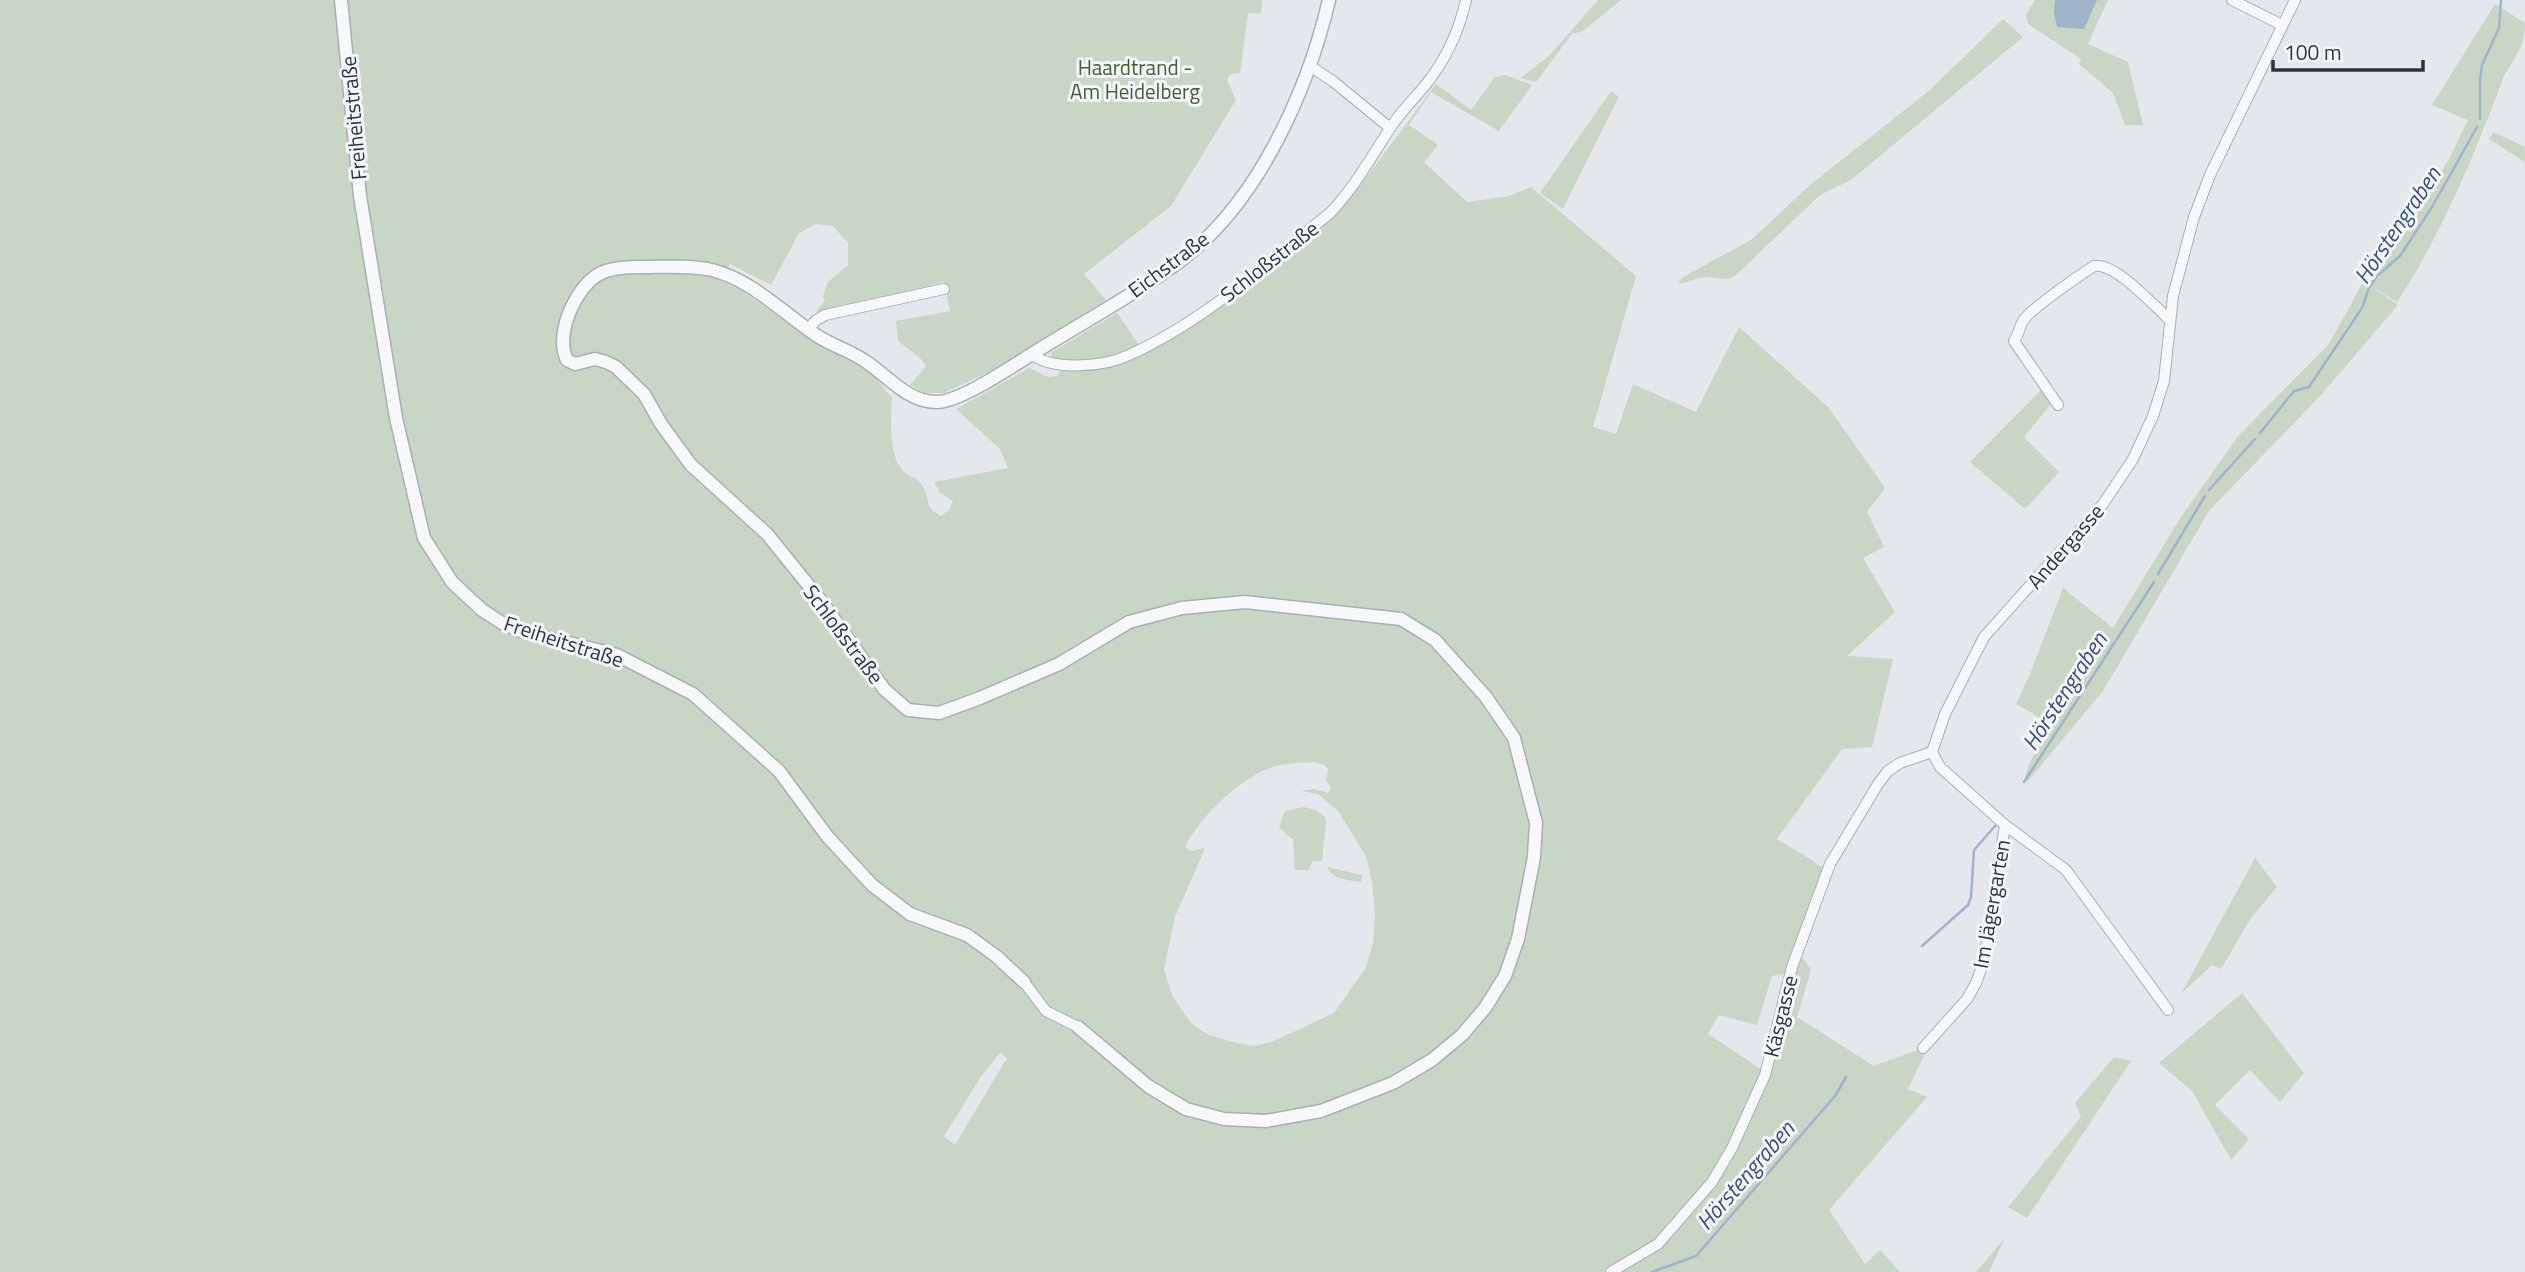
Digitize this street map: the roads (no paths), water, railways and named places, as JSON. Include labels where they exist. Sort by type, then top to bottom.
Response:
[{"type":"street","name":"Freiheitstraße","points":[[341,0],[360,196],[396,418],[424,538],[452,582],[482,610],[502,623],[521,631],[617,655],[693,694],[779,771],[827,836],[872,885],[910,914],[967,935],[996,956],[1024,982],[1033,995]]},
{"type":"street","name":"Eichstraße","points":[[1031,354],[1161,274],[1190,253],[1226,216],[1256,175],[1275,142],[1310,66],[1329,0]]},
{"type":"street","name":"Schloßstraße","points":[[1033,995],[1052,1015],[1077,1027],[1148,1086],[1186,1109],[1224,1119],[1266,1121],[1321,1111],[1393,1083],[1432,1060],[1462,1035],[1485,1008],[1505,976],[1518,939],[1534,857],[1536,823],[1514,738],[1486,697],[1461,668],[1435,640],[1410,624],[1384,616],[1245,602],[1182,608],[1129,622],[1059,664],[980,698],[939,713],[908,710],[884,689],[822,602],[766,534],[691,465],[645,394],[616,367],[606,362],[595,359],[575,364],[566,360],[563,340],[567,319],[581,290],[597,274],[620,267],[673,265],[713,271],[732,278],[790,315],[808,330],[866,361],[906,393],[928,402],[939,403],[955,397],[1031,354],[1050,363],[1071,366],[1127,356],[1200,314],[1330,213],[1370,163],[1390,128],[1429,81],[1446,55],[1461,23],[1466,0]]},
{"type":"street","points":[[2232,0],[2282,25]]},
{"type":"street","name":"Andergasse","points":[[1932,752],[1945,714],[1984,638],[2103,504],[2133,459],[2153,416],[2164,381],[2169,320],[2178,272],[2202,194],[2295,0]]},
{"type":"street","points":[[1310,66],[1390,128]]},
{"type":"street","points":[[2058,405],[2014,341],[2024,319],[2059,291],[2094,265],[2100,265],[2126,279],[2169,320]]},
{"type":"street","points":[[808,330],[815,321],[825,315],[944,289]]},
{"type":"street","points":[[1932,752],[1940,767],[2005,825],[2066,870],[2168,1010]]},
{"type":"street","name":"Käsgasse","points":[[1611,1272],[1658,1244],[1712,1182],[1732,1148],[1765,1075],[1792,967],[1830,863],[1888,771],[1900,763],[1932,752]]},
{"type":"street","name":"Im Jägergarten","points":[[1923,1048],[1967,999],[1976,983],[1984,961],[2005,825]]},
{"type":"water","points":[[2055,0],[2097,0],[2084,29],[2057,27]]},
{"type":"waterway","name":"Hörstengraben","points":[[2480,119],[2482,65],[2499,28],[2501,0]]},
{"type":"waterway","name":"Hörstengraben","points":[[2260,433],[2294,391],[2309,387],[2362,308],[2369,288],[2377,276],[2400,256],[2432,207],[2477,127]]},
{"type":"waterway","name":"Hörstengraben","points":[[2209,490],[2255,439]]},
{"type":"waterway","name":"Hörstengraben","points":[[2158,574],[2205,496]]},
{"type":"waterway","name":"Hörstengraben","points":[[2024,782],[2154,582]]},
{"type":"waterway","name":"Hörstengraben","points":[[1922,946],[1968,905],[1971,897],[1974,850],[1995,826]]},
{"type":"waterway","name":"Hörstengraben","points":[[1652,1272],[1696,1256],[1835,1096],[1846,1077]]},
{"type":"park label","name":"Haardtrand - Am Heidelberg","points":[[1135,79]]}]
